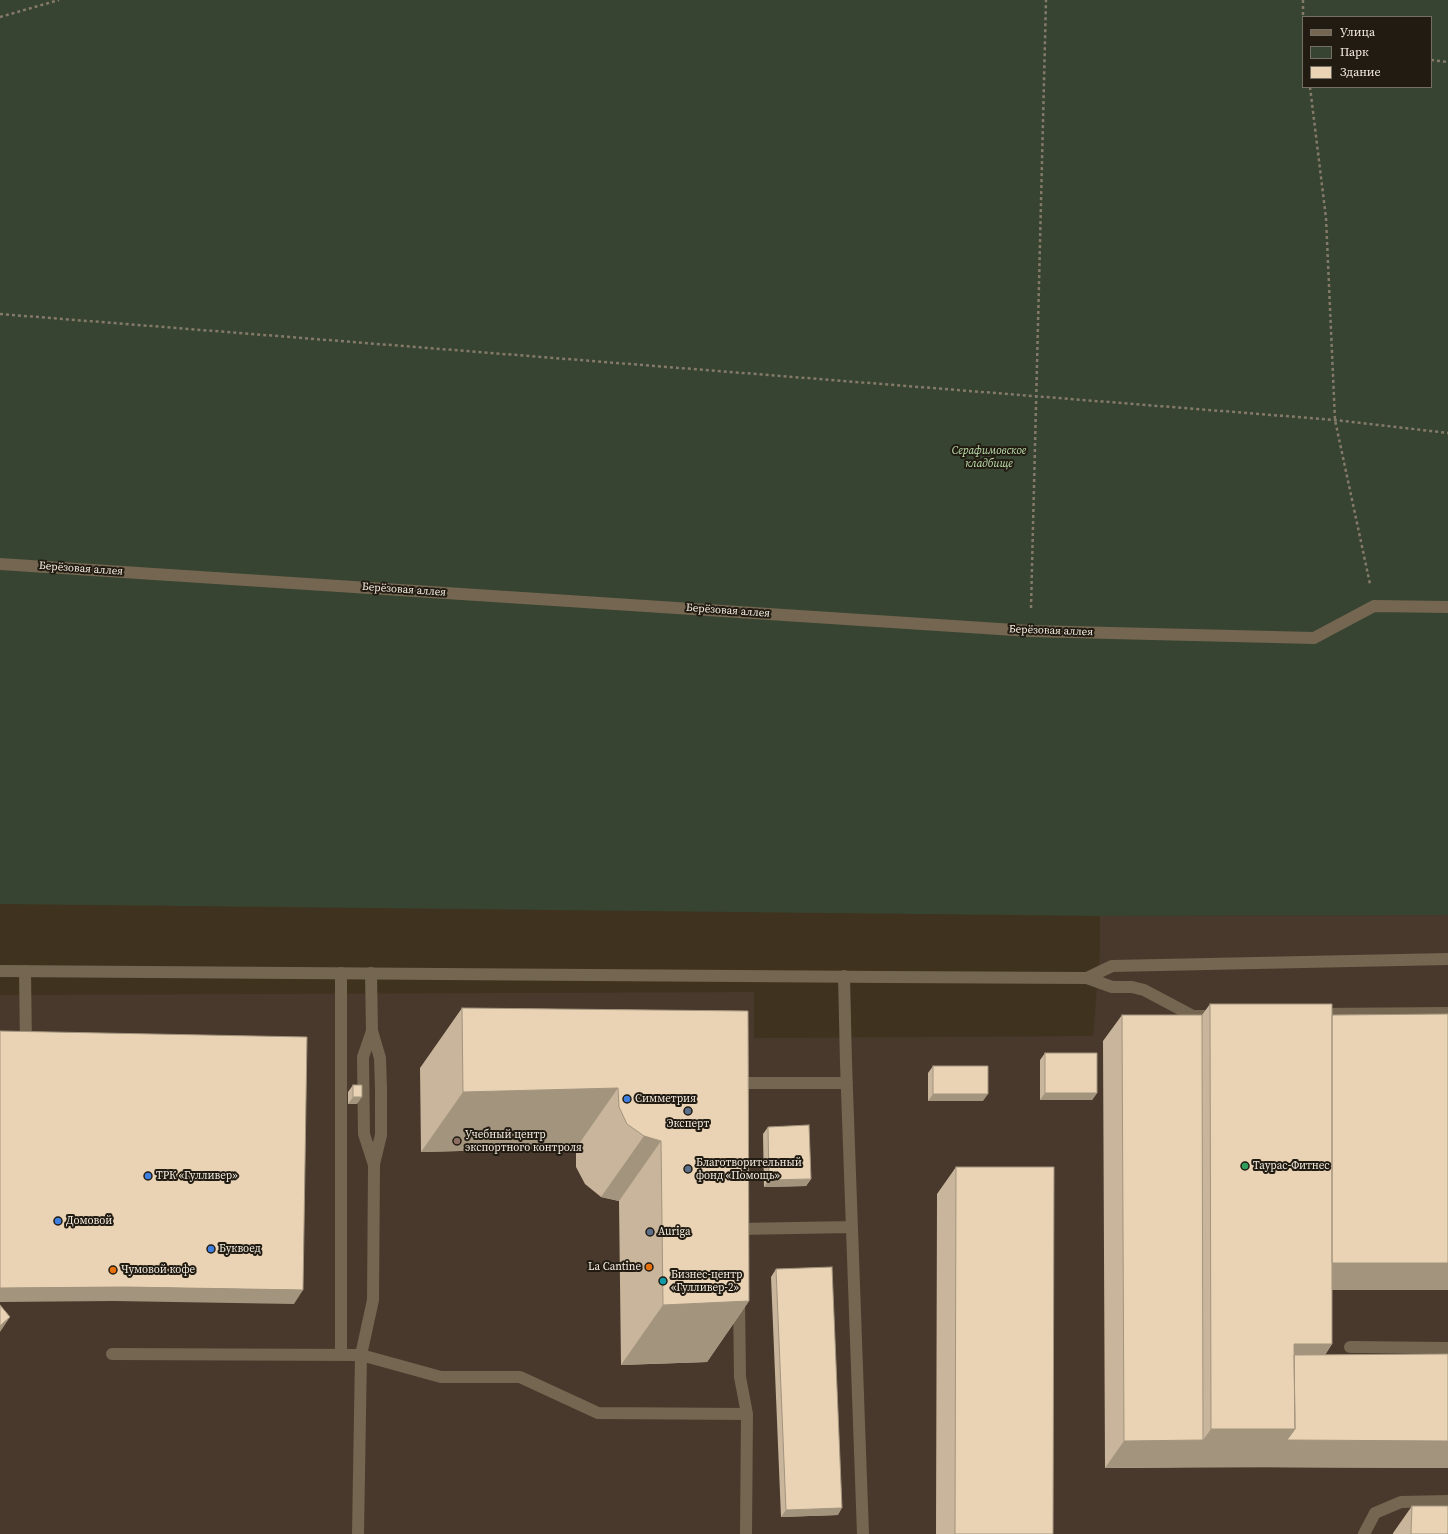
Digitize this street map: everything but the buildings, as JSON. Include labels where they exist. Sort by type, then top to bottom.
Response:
[{"type":"street","name":"Берёзовая аллея","points":[[0,564],[1030,631],[1314,638],[1374,606],[1448,607]]},
{"type":"street","points":[[1087,978],[1112,966],[1448,959]]},
{"type":"street","points":[[0,971],[1087,978],[1112,987],[1132,987],[1144,990],[1193,1016],[1217,1015]]},
{"type":"street","points":[[25,971],[26,1045]]},
{"type":"street","points":[[341,973],[341,1355]]},
{"type":"street","points":[[358,1534],[361,1355],[373,1300],[374,1165],[381,1135],[380,1058],[372,1031],[371,973]]},
{"type":"street","points":[[844,976],[863,1534]]},
{"type":"street","points":[[1305,1015],[1448,1013]]},
{"type":"street","points":[[372,1031],[363,1057],[363,1096],[364,1134],[374,1165]]},
{"type":"street","points":[[737,1099],[737,1083],[847,1083]]},
{"type":"street","points":[[738,1214],[738,1233],[852,1227]]},
{"type":"street","points":[[739,1291],[740,1377],[747,1414],[746,1534]]},
{"type":"street","points":[[1350,1347],[1448,1348]]},
{"type":"street","points":[[112,1354],[361,1355],[441,1376],[520,1376],[598,1413],[747,1414]]},
{"type":"street","points":[[1364,1534],[1375,1513],[1401,1502],[1448,1502]]},
{"type":"path","points":[[0,17],[59,0]]},
{"type":"path","points":[[1030,631],[1046,0]]},
{"type":"path","points":[[1302,0],[1304,16]]},
{"type":"path","points":[[1432,60],[1448,62]]},
{"type":"path","points":[[1310,88],[1326,218],[1335,420],[1374,606]]},
{"type":"path","points":[[0,314],[1335,420],[1448,433]]},
{"type":"shaded area","points":[[1448,915],[1448,1534],[0,1534],[0,995],[754,992],[754,1038],[1093,1036],[1100,952],[1100,916]]},
{"type":"green space","name":"Серафимовское кладбище","points":[[0,0],[1448,0],[1448,915],[1100,916],[0,904]]},
{"type":"place","name":"Симметрия","points":[[627,1099]]},
{"type":"place","name":"Эксперт","points":[[688,1111]]},
{"type":"place","name":"Учебный центр экспортного контроля","points":[[457,1141]]},
{"type":"place","name":"Таурас-Фитнес","points":[[1245,1166]]},
{"type":"place","name":"Благотворительный фонд «Помощь»","points":[[688,1169]]},
{"type":"place","name":"ТРК «Гулливер»","points":[[148,1176]]},
{"type":"place","name":"Домовой","points":[[58,1221]]},
{"type":"place","name":"Auriga","points":[[650,1232]]},
{"type":"place","name":"Буквоед","points":[[211,1249]]},
{"type":"place","name":"La Cantine","points":[[649,1267]]},
{"type":"place","name":"Чумовой кофе","points":[[113,1270]]},
{"type":"place","name":"Бизнес-центр «Гулливер-2»","points":[[663,1281]]}]
